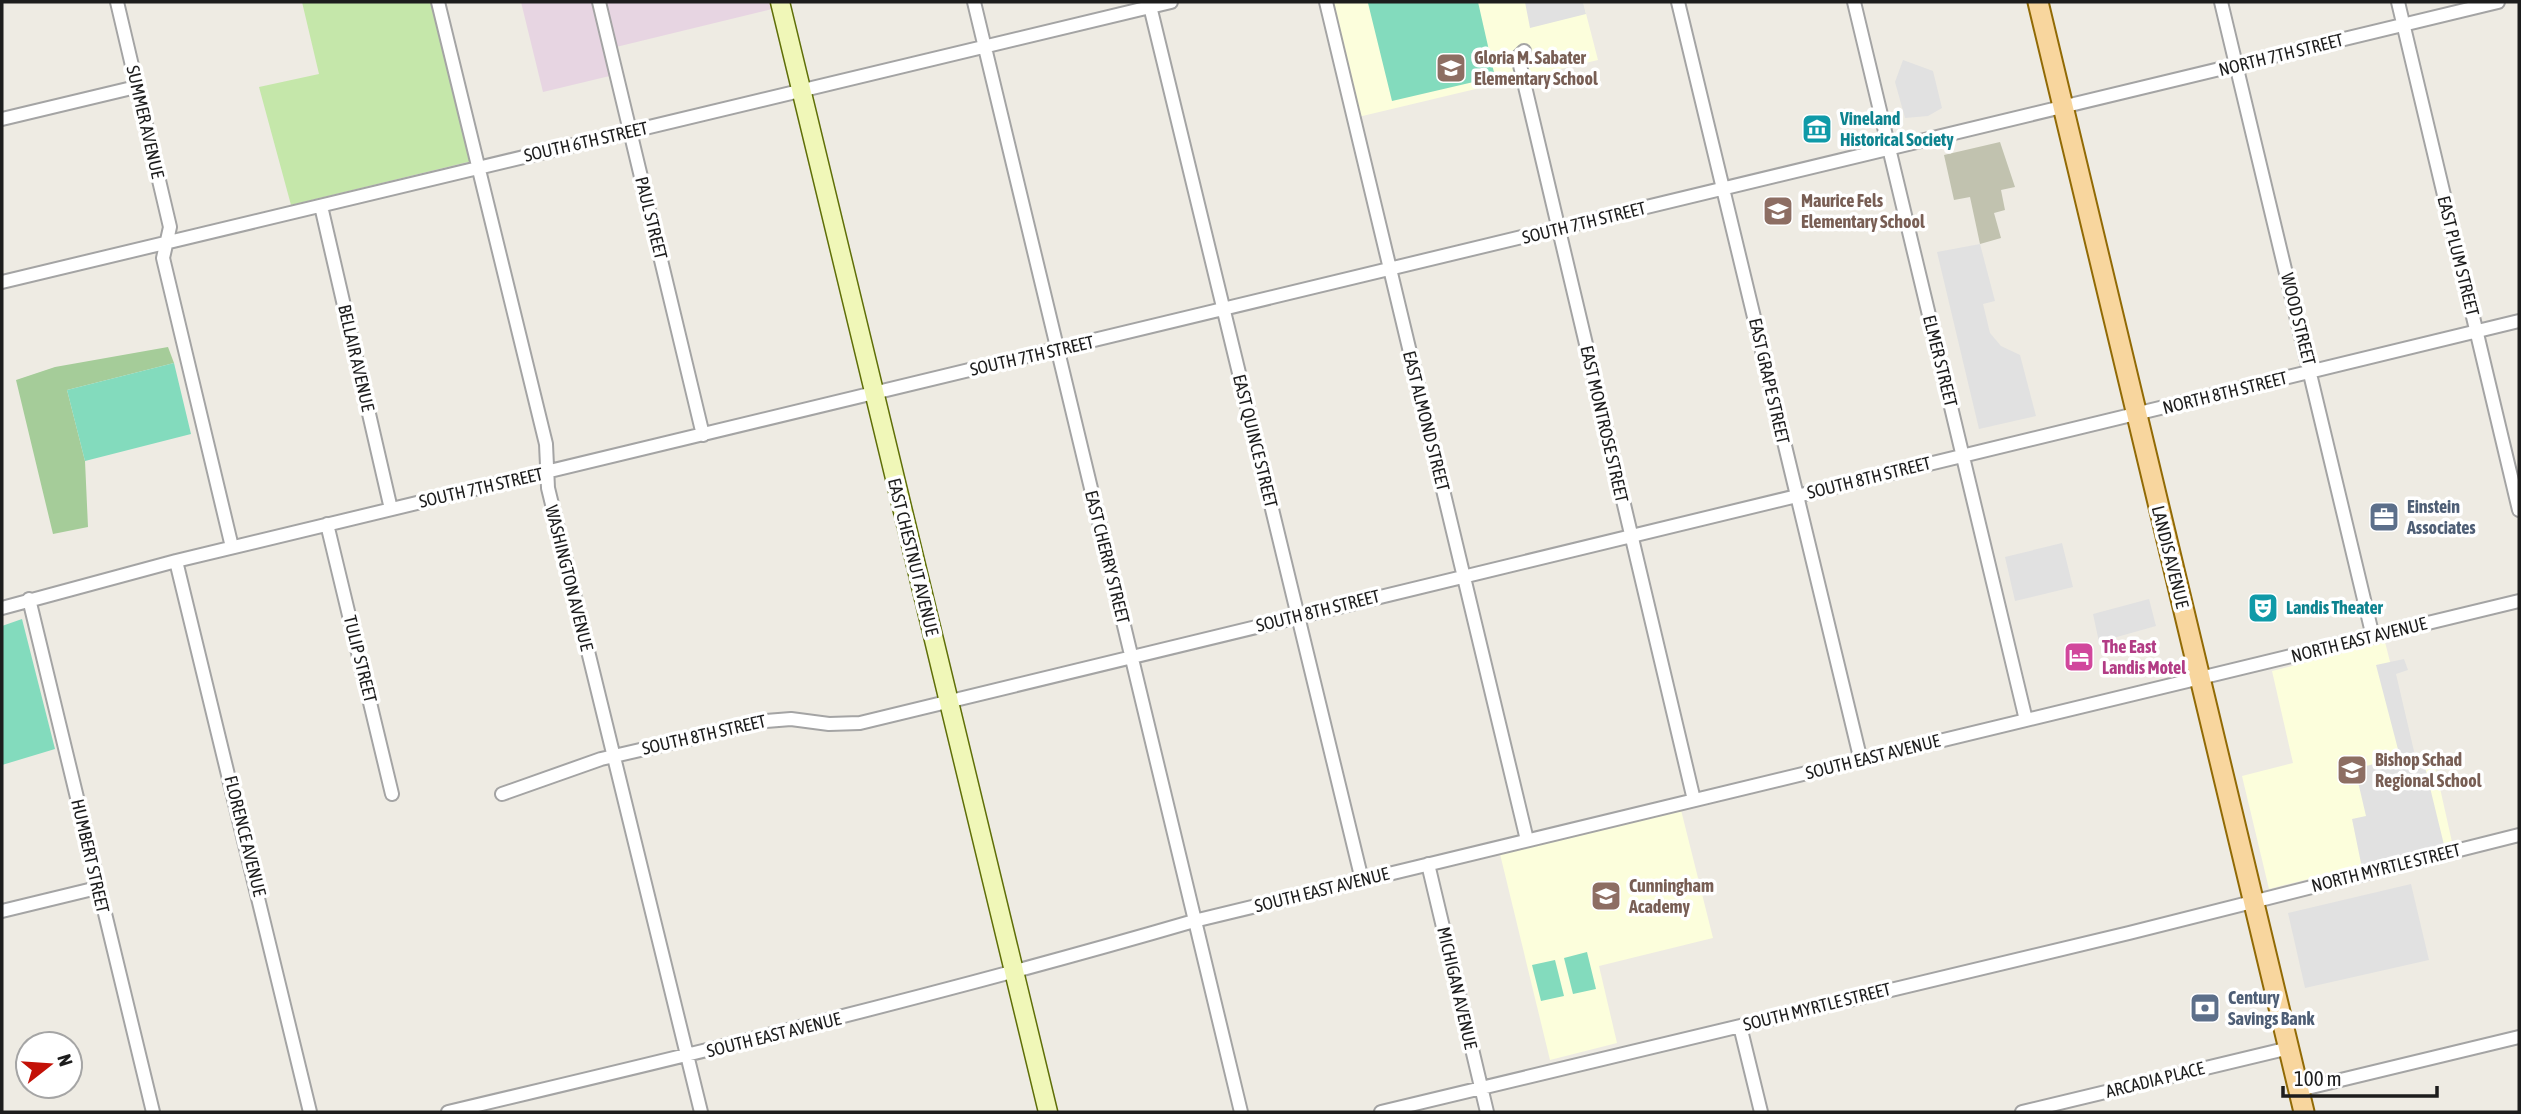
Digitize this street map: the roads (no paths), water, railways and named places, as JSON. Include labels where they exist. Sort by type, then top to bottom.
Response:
[{"type":"main road","name":"LANDIS AVENUE","points":[[2038,2],[2304,1112]]},
{"type":"street","name":"SUMMER AVENUE","points":[[117,2],[170,227],[167,242]]},
{"type":"street","name":"WASHINGTON AVENUE","points":[[438,2],[546,444],[548,488],[612,756],[649,889],[701,1112]]},
{"type":"street","name":"PAUL STREET","points":[[599,2],[703,435]]},
{"type":"street","name":"EAST CHESTNUT AVENUE","points":[[780,2],[1048,1112]]},
{"type":"street","name":"EAST CHERRY STREET","points":[[974,2],[1241,1112]]},
{"type":"street","name":"SOUTH 6TH STREET","points":[[2,282],[1150,4],[1171,2]]},
{"type":"street","name":"EAST ALMOND STREET","points":[[1326,2],[1527,840]]},
{"type":"street","name":"EAST GRAPE STREET","points":[[1678,2],[1861,761]]},
{"type":"street","name":"ELMER STREET","points":[[1854,2],[2026,720]]},
{"type":"street","name":"WOOD STREET","points":[[2221,2],[2373,637]]},
{"type":"street","name":"EAST PLUM STREET","points":[[2398,2],[2519,510]]},
{"type":"street","name":"NORTH 7TH STREET","points":[[2064,107],[2498,2]]},
{"type":"street","name":"EAST QUINCE STREET","points":[[1150,4],[1362,880]]},
{"type":"street","name":"EAST MONTROSE STREET","points":[[1524,51],[1518,57],[1557,230],[1694,800]]},
{"type":"street","points":[[2,119],[136,87]]},
{"type":"street","name":"SOUTH 7TH STREET","points":[[2,608],[232,547],[2064,107]]},
{"type":"street","name":"BELLAIR AVENUE","points":[[321,206],[391,509]]},
{"type":"street","points":[[167,242],[163,258],[232,547]]},
{"type":"street","name":"NORTH 8TH STREET","points":[[2135,415],[2519,321]]},
{"type":"street","name":"SOUTH 8TH STREET","points":[[502,794],[612,756],[766,721],[790,719],[829,724],[860,723],[2135,415]]},
{"type":"street","name":"TULIP STREET","points":[[327,524],[392,794]]},
{"type":"street","name":"FLORENCE AVENUE","points":[[176,561],[310,1112]]},
{"type":"street","name":"HUMBERT STREET","points":[[29,599],[153,1112]]},
{"type":"street","name":"NORTH EAST AVENUE","points":[[2200,679],[2519,601]]},
{"type":"street","name":"SOUTH EAST AVENUE","points":[[448,1112],[688,1056],[1013,973],[1194,921],[2200,679]]},
{"type":"street","name":"NORTH MYRTLE STREET","points":[[2253,902],[2519,835]]},
{"type":"street","name":"MICHIGAN AVENUE","points":[[1428,864],[1487,1112]]},
{"type":"street","points":[[2,911],[97,888]]},
{"type":"street","name":"SOUTH MYRTLE STREET","points":[[1381,1112],[2253,902]]},
{"type":"street","points":[[1740,1026],[1760,1112]]},
{"type":"street","points":[[2298,1090],[2519,1037]]},
{"type":"street","name":"ARCADIA PLACE","points":[[2022,1112],[2288,1048]]},
{"type":"place","name":"Gloria M. Sabater Elementary School","points":[[1451,68]]},
{"type":"place","name":"Vineland Historical Society","points":[[1817,129]]},
{"type":"place","name":"Maurice Fels Elementary School","points":[[1778,211]]},
{"type":"place","name":"Einstein Associates","points":[[2384,517]]},
{"type":"place","name":"Landis Theater","points":[[2263,608]]},
{"type":"place","name":"The East Landis Motel","points":[[2079,657]]},
{"type":"place","name":"Bishop Schad Regional School","points":[[2352,770]]},
{"type":"place","name":"Cunningham Academy","points":[[1606,896]]},
{"type":"place","name":"Century Savings Bank","points":[[2205,1008]]}]
